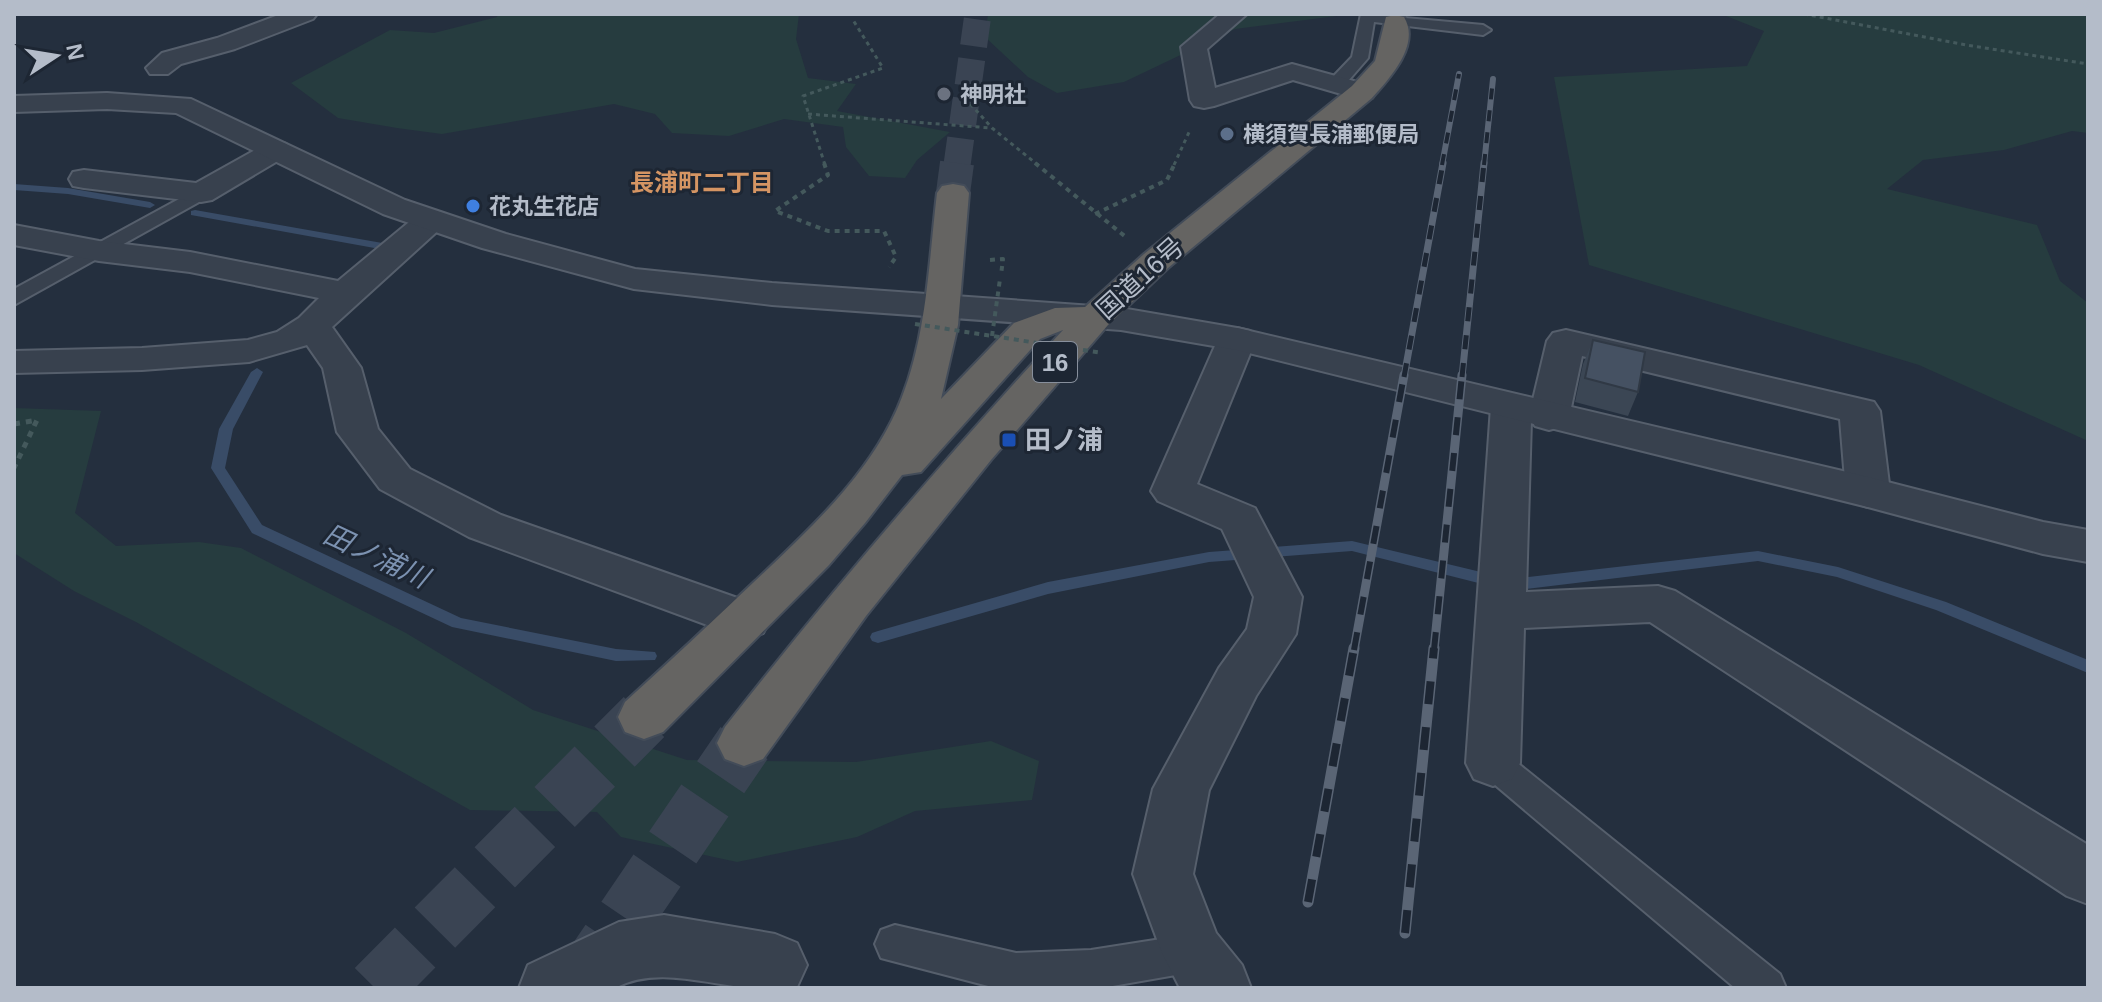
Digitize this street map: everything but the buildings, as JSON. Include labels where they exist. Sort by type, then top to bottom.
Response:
[{"type":"highway","name":"国道16号","points":[[744,743],[849,603],[976,450],[1098,335],[1156,261],[1349,88],[1389,63],[1396,43],[1395,22]]},
{"type":"highway","name":"16","points":[[857,507],[902,445],[924,395],[928,314],[953,193]]},
{"type":"highway","name":"16","points":[[644,717],[746,620],[857,507],[893,476],[1027,331],[1055,319],[1098,335]]},
{"type":"street","points":[[159,68],[179,57],[227,45],[305,14]]},
{"type":"street","points":[[1235,14],[1194,47],[1204,100],[1292,72],[1349,88]]},
{"type":"street","points":[[14,104],[122,101],[181,105],[394,207],[494,241],[634,279],[869,300],[928,314],[1098,335],[1160,324],[1237,339],[1868,492],[2043,538],[2088,546]]},
{"type":"street","points":[[84,179],[201,193],[276,150]]},
{"type":"street","points":[[14,362],[142,359],[249,351],[290,340],[312,326],[345,293],[431,220]]},
{"type":"street","points":[[14,235],[99,251],[190,262],[345,293]]},
{"type":"street","points":[[312,326],[342,368],[358,432],[395,479],[485,526],[746,620]]},
{"type":"street","points":[[1206,970],[1163,874],[1181,789],[1237,683],[1271,634],[1278,597],[1239,519],[1173,491],[1237,339]]},
{"type":"street","points":[[1493,763],[1499,611],[1530,412],[1566,341],[1860,411],[1868,492]]},
{"type":"street","points":[[1499,611],[1658,604],[2088,877]]},
{"type":"street","points":[[551,988],[619,952],[664,945],[775,965]]},
{"type":"lane","points":[[1349,88],[1360,58],[1367,17],[1483,30]]},
{"type":"lane","points":[[14,298],[201,193]]},
{"type":"lane","points":[[1493,763],[1766,988]]},
{"type":"lane","points":[[895,944],[1016,973],[1206,970]]},
{"type":"path","points":[[1804,14],[1835,16],[1970,46],[2062,57],[2088,64]]},
{"type":"path","points":[[853,20],[883,68],[803,96],[828,175],[775,211],[817,231],[854,234],[884,231],[896,257],[869,300]]},
{"type":"path","points":[[965,98],[992,128],[1095,214],[1167,180],[1204,100]]},
{"type":"path","points":[[808,114],[992,128]]},
{"type":"path","points":[[988,272],[990,259],[1003,259],[992,336]]},
{"type":"path","points":[[928,314],[992,336],[1098,335]]},
{"type":"path","points":[[14,424],[37,420],[14,468]]},
{"type":"green space","points":[[498,14],[799,14],[796,39],[808,78],[856,84],[837,111],[950,132],[917,160],[905,178],[869,176],[846,147],[843,127],[784,119],[729,136],[672,133],[655,114],[614,104],[442,134],[338,118],[291,83],[390,30],[434,33],[497,17]]},
{"type":"green space","points":[[988,14],[1352,14],[1235,29],[1124,82],[1057,93],[1028,77],[985,37]]},
{"type":"green space","points":[[1721,14],[2088,14],[2088,133],[2072,131],[2004,150],[1923,160],[1887,189],[2037,225],[2060,281],[2088,303],[2088,441],[1919,365],[1589,265],[1554,77],[1747,66],[1764,31]]},
{"type":"green space","points":[[14,408],[101,411],[75,513],[116,546],[199,542],[241,548],[406,633],[533,710],[687,760],[856,762],[991,741],[1039,761],[1032,800],[915,811],[857,837],[737,862],[621,837],[597,812],[470,810],[136,622],[74,591],[14,553]]},
{"type":"waterway","name":"田ノ浦川","points":[[14,187],[68,191],[150,205]]},
{"type":"waterway","name":"田ノ浦川","points":[[195,213],[388,247],[380,254]]},
{"type":"waterway","name":"田ノ浦川","points":[[257,372],[226,429],[218,468],[257,529],[458,623],[616,655],[649,656]]},
{"type":"waterway","points":[[878,637],[1048,588],[1209,557],[1352,546],[1510,585],[1758,556],[1838,572],[1941,606],[2088,667]]},
{"type":"tunnel","points":[[957,165],[978,14]]},
{"type":"tunnel","points":[[953,193],[957,163]]},
{"type":"tunnel","points":[[375,988],[644,717]]},
{"type":"tunnel","points":[[577,988],[744,743]]},
{"type":"railway","points":[[1442,165],[1459,74]]},
{"type":"railway","points":[[1484,165],[1493,79]]},
{"type":"railway","points":[[1404,377],[1443,163]]},
{"type":"railway","points":[[1462,377],[1484,163]]},
{"type":"railway","points":[[1354,650],[1404,375]]},
{"type":"railway","points":[[1434,650],[1462,375]]},
{"type":"railway","points":[[1308,902],[1354,648]]},
{"type":"railway","points":[[1405,933],[1434,648]]},
{"type":"place","name":"神明社","points":[[944,94]]},
{"type":"place","name":"横須賀長浦郵便局","points":[[1227,134]]},
{"type":"place","name":"花丸生花店","points":[[473,206]]},
{"type":"place","name":"田ノ浦","points":[[1009,440]]},
{"type":"district","name":"長浦町二丁目","points":[[702,182]]}]
